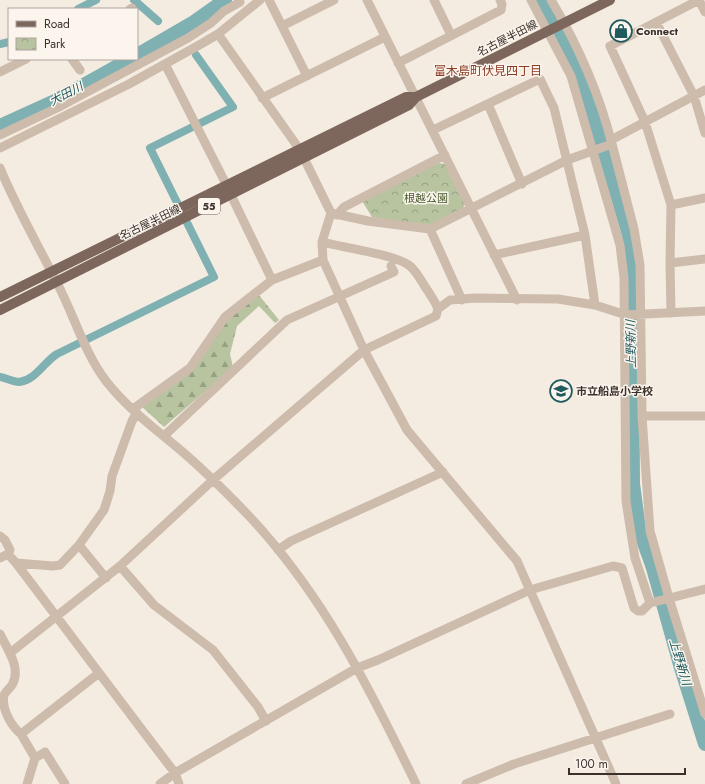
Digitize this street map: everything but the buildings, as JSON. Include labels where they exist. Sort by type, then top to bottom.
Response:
[{"type":"main road","name":"名古屋半田線","points":[[0,310],[231,195],[406,97],[416,97],[610,0]]},
{"type":"main road","name":"名古屋半田線","points":[[0,296],[226,184],[302,154]]},
{"type":"street","points":[[0,148],[129,84],[218,34],[260,0]]},
{"type":"street","points":[[269,0],[307,76]]},
{"type":"street","points":[[282,26],[334,0]]},
{"type":"street","points":[[367,0],[517,300]]},
{"type":"street","points":[[434,0],[451,35]]},
{"type":"street","points":[[398,63],[501,10],[502,4],[500,0]]},
{"type":"street","points":[[531,0],[549,30],[571,76],[594,150],[620,245],[624,278],[626,501],[636,558],[652,602]]},
{"type":"street","points":[[551,0],[578,48],[593,84],[634,229],[640,265],[642,416],[650,531],[705,714]]},
{"type":"street","points":[[671,314],[671,205],[645,122],[610,46],[699,0],[705,12]]},
{"type":"street","points":[[0,135],[57,108],[188,38],[211,23],[224,11],[240,2]]},
{"type":"street","points":[[656,22],[694,96],[705,133]]},
{"type":"street","points":[[218,34],[302,154],[334,214]]},
{"type":"street","points":[[262,98],[385,37]]},
{"type":"street","points":[[0,72],[24,60]]},
{"type":"street","points":[[73,60],[80,70]]},
{"type":"street","points":[[165,64],[226,184]]},
{"type":"street","points":[[433,130],[540,79],[554,108],[567,160],[585,235],[595,306]]},
{"type":"street","points":[[334,214],[430,229],[567,160],[610,143],[645,122],[705,90]]},
{"type":"street","points":[[488,104],[522,184]]},
{"type":"street","points":[[445,155],[344,207],[334,214],[322,242],[323,260],[364,350],[408,430],[517,561],[616,784]]},
{"type":"street","points":[[0,168],[50,272],[57,282],[92,358],[105,379],[118,395],[135,411],[214,479],[278,550],[320,605],[358,668],[372,693],[416,784]]},
{"type":"street","points":[[231,195],[272,280]]},
{"type":"street","points":[[671,205],[705,198]]},
{"type":"street","points":[[430,229],[462,300]]},
{"type":"street","points":[[494,255],[585,235]]},
{"type":"street","points":[[10,653],[106,578],[214,479],[364,350],[436,316],[438,309],[435,299],[429,293],[415,271],[408,265],[379,255],[322,242]]},
{"type":"street","points":[[670,263],[705,259]]},
{"type":"street","points":[[16,563],[53,566],[60,565],[79,545],[104,510],[110,491],[112,476],[135,411],[190,368],[224,317],[272,280],[323,260]]},
{"type":"street","points":[[164,436],[287,320],[394,272],[391,266]]},
{"type":"street","points":[[438,309],[450,300],[475,298],[517,300],[558,299],[595,306],[624,315],[671,314],[705,311]]},
{"type":"street","points":[[642,416],[705,416]]},
{"type":"street","points":[[278,550],[292,541],[443,472]]},
{"type":"street","points":[[0,536],[10,550],[4,556],[16,563],[175,773],[180,784]]},
{"type":"street","points":[[79,545],[106,578]]},
{"type":"street","points":[[120,566],[154,605],[213,650],[258,707],[266,721]]},
{"type":"street","points":[[160,784],[175,773],[358,668],[530,590],[613,566],[622,568],[634,608],[638,611],[642,611],[652,602],[705,589]]},
{"type":"street","points":[[0,634],[14,662],[15,675],[12,685],[6,691],[3,699],[9,718],[21,734],[35,758]]},
{"type":"street","points":[[21,734],[99,673]]},
{"type":"street","points":[[466,784],[514,764],[670,714]]},
{"type":"street","points":[[27,784],[35,758],[45,752],[65,784]]},
{"type":"green space","name":"根越公園","points":[[438,163],[445,164],[465,204],[463,208],[428,226],[372,217],[362,201]]},
{"type":"green space","points":[[258,294],[279,320],[275,323],[259,306],[237,326],[230,354],[233,367],[164,427],[141,406],[191,369],[228,318]]},
{"type":"waterway","points":[[80,8],[96,0]]},
{"type":"waterway","points":[[134,0],[158,21]]},
{"type":"waterway","name":"大田川","points":[[138,54],[194,22],[225,0]]},
{"type":"waterway","name":"上野新川","points":[[540,0],[575,63],[590,104],[629,235],[632,325],[633,484],[639,529],[653,568],[681,668],[705,744]]},
{"type":"waterway","points":[[0,44],[8,42]]},
{"type":"waterway","points":[[0,377],[17,382],[25,381],[57,354],[214,277],[150,148],[233,107],[196,55]]},
{"type":"waterway","name":"大田川","points":[[0,126],[53,102],[128,60]]},
{"type":"place","name":"Connect","points":[[621,31]]},
{"type":"place","name":"市立船島小学校","points":[[561,391]]},
{"type":"district","name":"富木島町伏見四丁目","points":[[488,71]]}]
